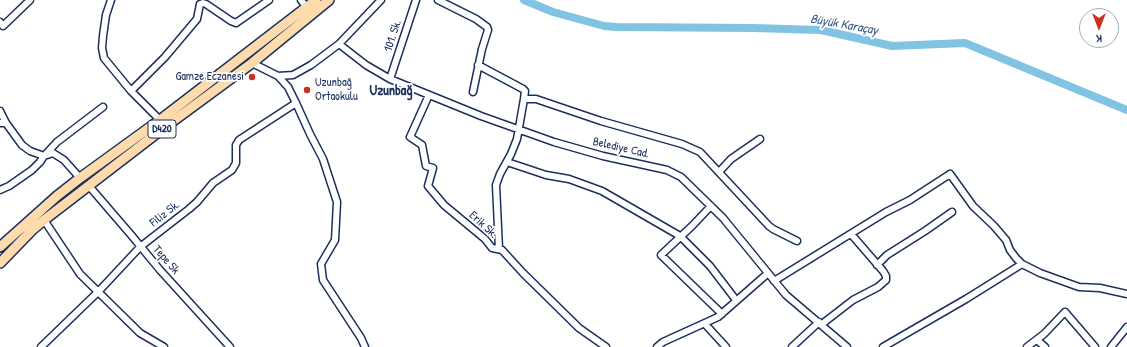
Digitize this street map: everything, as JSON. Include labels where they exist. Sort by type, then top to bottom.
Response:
[{"type":"highway","points":[[0,247],[57,196],[80,178],[160,120],[316,0]]},
{"type":"highway","name":"D420","points":[[0,263],[32,230],[44,220],[165,127],[252,63],[329,0]]},
{"type":"street","points":[[0,22],[3,26],[30,0]]},
{"type":"street","points":[[111,0],[106,15],[103,36],[102,48],[104,58],[131,91],[160,120]]},
{"type":"street","points":[[131,91],[165,57],[197,19],[200,4],[206,4],[236,23],[270,0]]},
{"type":"street","points":[[301,0],[307,8]]},
{"type":"street","name":"101. Sk.","points":[[390,79],[416,0]]},
{"type":"street","points":[[438,0],[476,19],[487,27],[488,30],[478,65],[473,92]]},
{"type":"street","points":[[278,76],[293,75],[311,65],[339,44],[377,1]]},
{"type":"street","name":"Belediye Cad.","points":[[339,44],[360,61],[390,79],[428,96],[518,130],[603,156],[667,170],[681,177],[711,206],[737,235],[767,274],[786,295],[847,347]]},
{"type":"street","points":[[252,63],[278,76],[288,87],[323,159],[337,202],[335,240],[321,264],[323,280],[361,338],[365,347]]},
{"type":"street","points":[[478,65],[523,89],[524,91],[524,99],[518,130],[511,154],[496,185],[499,249]]},
{"type":"street","name":"Erik Sk.","points":[[428,96],[410,137],[422,145],[426,166],[433,168],[428,186],[444,205],[485,239],[492,248],[502,250],[523,273],[580,328],[606,347]]},
{"type":"street","points":[[524,99],[536,100],[601,121],[682,144],[700,152],[769,226],[796,240]]},
{"type":"street","name":"Filiz Sk.","points":[[44,346],[140,247],[189,209],[214,183],[232,170],[236,163],[236,145],[239,140],[296,103]]},
{"type":"street","points":[[0,190],[9,186],[32,170],[57,142],[103,107]]},
{"type":"street","points":[[0,111],[3,123],[22,145],[30,151],[44,156],[53,153],[64,160],[80,178]]},
{"type":"street","points":[[719,172],[731,158],[760,139]]},
{"type":"street","points":[[507,162],[546,175],[569,179],[602,191],[680,236],[710,266],[736,300]]},
{"type":"street","points":[[774,281],[886,212],[910,200],[950,174],[973,206],[1006,240],[1016,258],[1022,264],[1040,273],[1079,287],[1105,288],[1127,294]]},
{"type":"street","name":"Tepe Sk","points":[[89,186],[170,282],[230,347]]},
{"type":"street","points":[[711,206],[661,255],[722,314]]},
{"type":"street","points":[[877,265],[887,256],[925,232],[952,212]]},
{"type":"street","points":[[44,220],[80,274],[140,333],[164,347]]},
{"type":"street","points":[[792,347],[820,323],[853,300],[886,280],[886,276],[865,249],[850,234]]},
{"type":"street","points":[[883,347],[966,299],[1022,264]]},
{"type":"street","points":[[657,347],[663,342],[718,317],[767,274]]},
{"type":"street","points":[[1027,347],[1044,334],[1065,312],[1095,347]]},
{"type":"street","points":[[705,324],[726,347]]},
{"type":"street","points":[[1111,347],[1125,333],[1127,326]]},
{"type":"street","points":[[1037,340],[1045,347]]},
{"type":"waterway","name":"Büyük Karaçay","points":[[524,0],[553,12],[604,26],[821,30],[892,46],[965,43],[1127,110]]},
{"type":"place","name":"Gamze Eczanesi","points":[[252,77]]},
{"type":"place","name":"Uzunbağ Ortaokulu","points":[[307,90]]},
{"type":"district","name":"Uzunbağ","points":[[391,91]]}]
